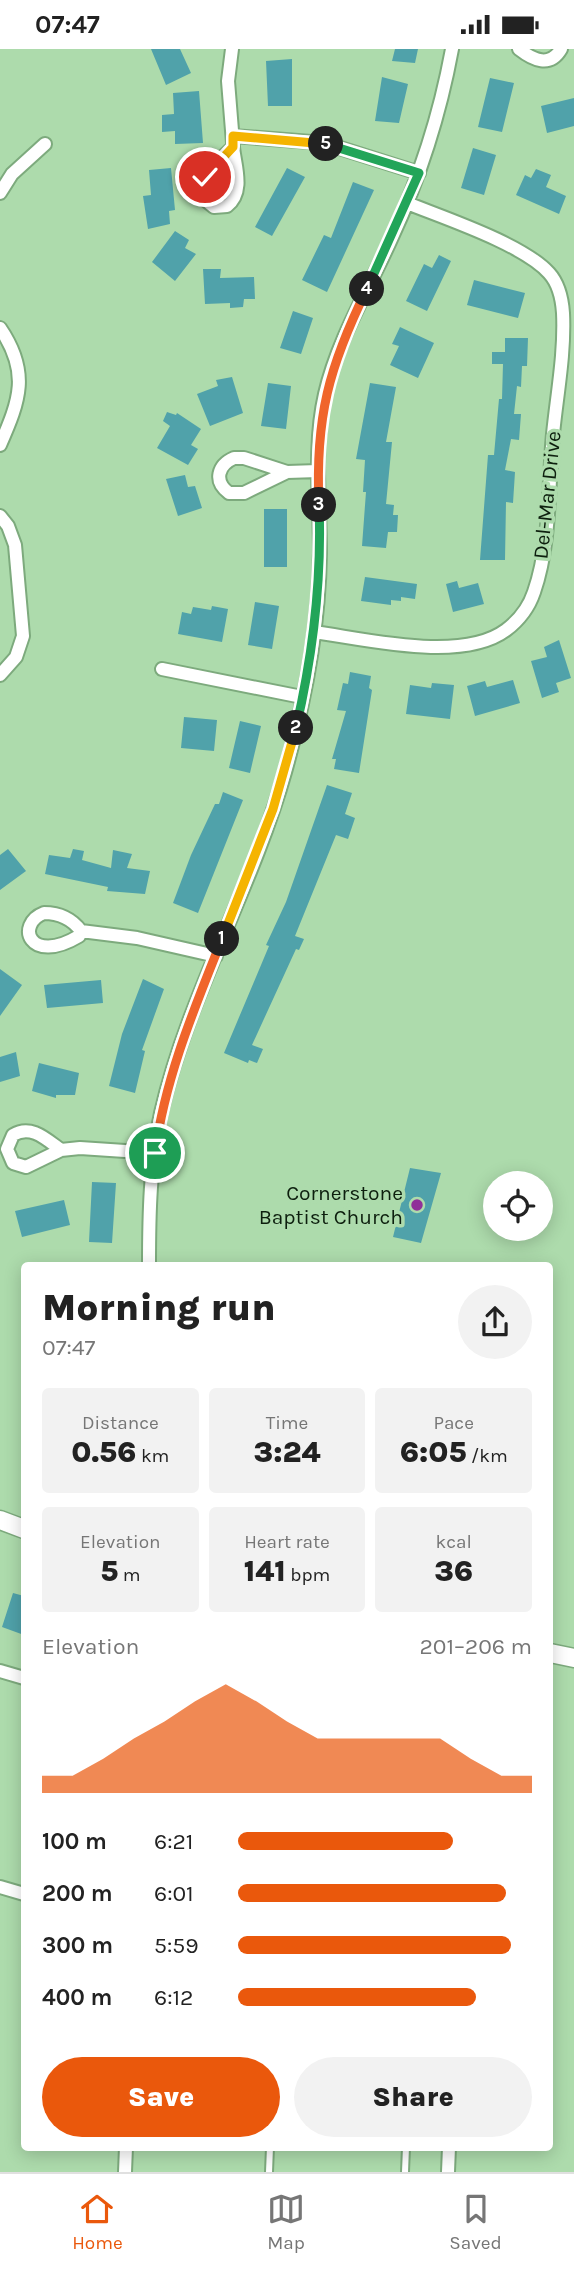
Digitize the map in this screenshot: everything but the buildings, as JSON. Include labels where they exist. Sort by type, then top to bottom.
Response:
[{"type":"main road","points":[[0,1520],[21,1528]]},
{"type":"main road","points":[[553,1654],[574,1658]]},
{"type":"street","points":[[149,1262],[155,1153],[160,1116],[178,1055],[279,791],[302,697],[314,632],[320,555],[318,471],[322,408],[334,361],[419,173],[436,120],[452,49]]},
{"type":"street","points":[[519,49],[532,58],[545,61],[557,56],[561,49]]},
{"type":"street","points":[[230,50],[228,81],[233,141],[287,138],[331,145],[419,173]]},
{"type":"street","points":[[0,193],[12,174],[45,144]]},
{"type":"street","name":"Del-Mar Drive","points":[[314,632],[432,647],[477,644],[505,631],[516,621],[529,603],[538,581],[562,344],[563,311],[557,285],[550,274],[530,258],[407,203]]},
{"type":"street","points":[[0,328],[14,352],[20,385],[17,407],[0,445]]},
{"type":"street","points":[[287,472],[236,494],[229,493],[219,482],[221,467],[234,458],[244,458],[287,472],[318,471]]},
{"type":"street","points":[[0,516],[8,526],[15,545],[23,636],[16,657],[0,675]]},
{"type":"street","points":[[162,669],[302,697]]},
{"type":"street","points":[[81,930],[136,937],[216,956]]},
{"type":"street","points":[[61,1150],[80,1148],[155,1153]]},
{"type":"street","points":[[0,1671],[21,1677]]},
{"type":"street","points":[[0,1887],[21,1893]]},
{"type":"street","points":[[125,2172],[126,2151]]},
{"type":"street","points":[[448,2172],[449,2151]]},
{"type":"lane","points":[[269,2172],[270,2151]]},
{"type":"lane","points":[[405,2172],[406,2151]]},
{"type":"place","name":"Cornerstone Baptist Church","points":[[417,1205]]},
{"type":"route","points":[[155,1153],[160,1116],[178,1055],[273,809],[299,715],[314,632],[320,555],[319,436],[329,380],[341,343],[394,233],[419,173],[324,143],[287,138],[233,136],[233,147],[205,177]]}]
